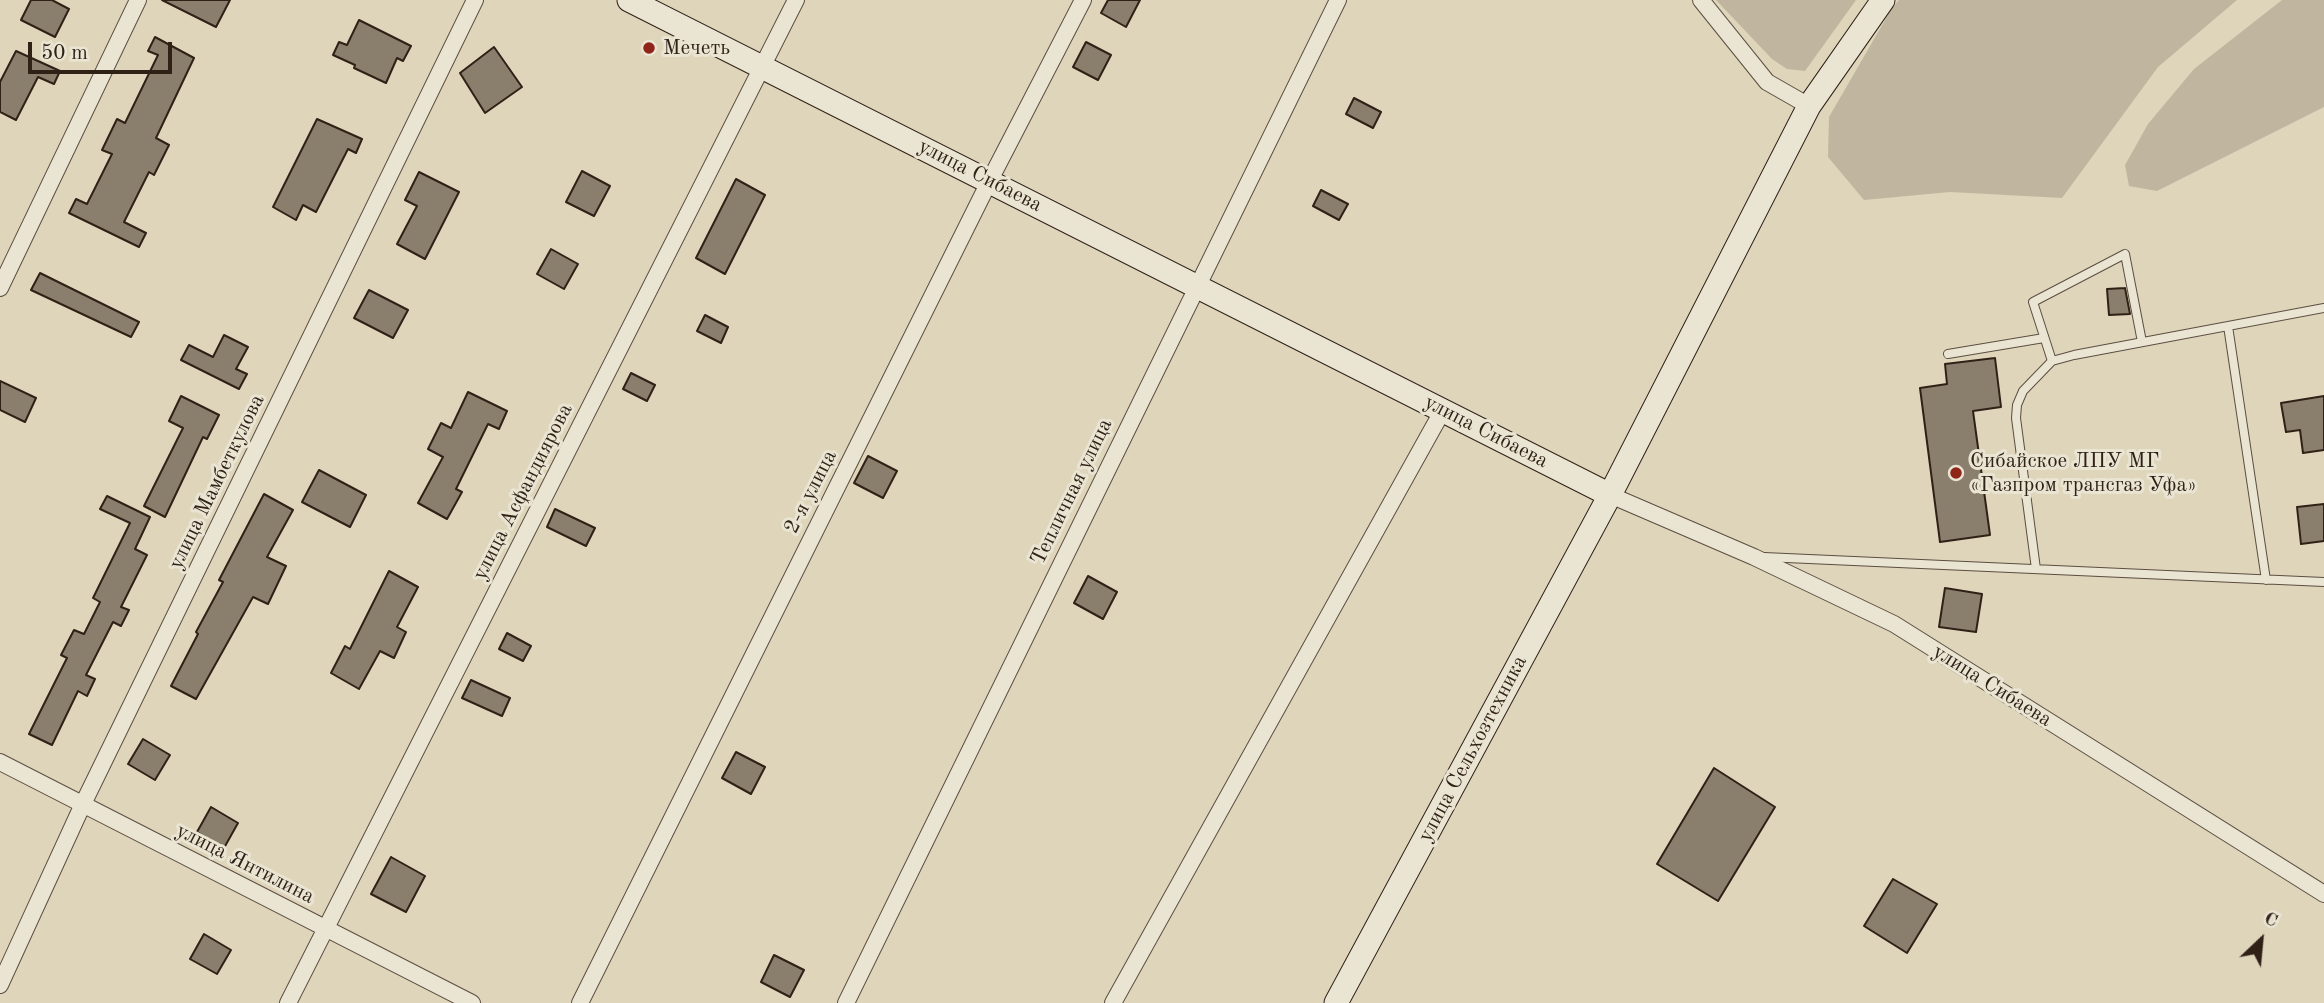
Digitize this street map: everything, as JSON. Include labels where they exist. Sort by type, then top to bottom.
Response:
[{"type":"main road","name":"улица Сибаева","points":[[629,0],[1610,495]]},
{"type":"main road","name":"улица Сельхозтехника","points":[[1336,1003],[1610,495],[1809,106],[1883,0]]},
{"type":"street","points":[[0,288],[138,0]]},
{"type":"street","name":"улица Мамбеткулова","points":[[0,985],[83,804],[475,0]]},
{"type":"street","name":"улица Асфандиярова","points":[[288,1003],[796,0]]},
{"type":"street","name":"2-я улица","points":[[580,1003],[990,180],[1083,0]]},
{"type":"street","name":"Тепличная улица","points":[[846,1003],[1338,0]]},
{"type":"street","points":[[1701,0],[1767,82],[1809,106]]},
{"type":"street","points":[[1113,1003],[1443,411]]},
{"type":"street","name":"улица Сибаева","points":[[1610,495],[1754,557],[1894,624],[2324,894]]},
{"type":"street","name":"улица Янтилина","points":[[0,762],[472,1003]]},
{"type":"lane","points":[[2052,361],[2033,302],[2125,254],[2142,342]]},
{"type":"lane","points":[[2036,569],[2016,418],[2017,405],[2023,391],[2052,361],[2324,308]]},
{"type":"lane","points":[[2228,326],[2266,580]]},
{"type":"lane","points":[[1948,354],[2044,338]]},
{"type":"lane","points":[[1754,557],[2324,582]]},
{"type":"shaded area","points":[[1716,0],[1856,0],[1805,71],[1787,69],[1772,59]]},
{"type":"shaded area","points":[[1899,0],[2237,0],[2158,67],[2062,198],[1950,192],[1864,200],[1828,157],[1829,117]]},
{"type":"shaded area","points":[[2282,0],[2324,0],[2324,107],[2157,191],[2129,186],[2125,165],[2148,124],[2194,69]]},
{"type":"building","points":[[31,0],[52,0],[69,9],[55,37],[21,20]]},
{"type":"building","points":[[162,0],[230,0],[216,27]]},
{"type":"building","points":[[1108,0],[1140,0],[1126,27],[1101,13]]},
{"type":"building","points":[[359,20],[411,46],[403,61],[397,58],[386,83],[333,55],[339,42],[347,45]]},
{"type":"building","points":[[155,37],[194,58],[156,138],[169,145],[154,175],[149,172],[124,222],[146,233],[139,247],[69,213],[76,199],[87,204],[112,154],[102,150],[117,119],[125,123],[158,55],[148,51]]},
{"type":"building","points":[[1086,42],[1111,55],[1098,80],[1073,67]]},
{"type":"building","points":[[494,47],[522,87],[485,113],[460,73]]},
{"type":"building","points":[[16,51],[60,71],[54,84],[38,77],[16,120],[0,112],[0,82]]},
{"type":"building","points":[[1354,98],[1381,112],[1373,128],[1346,114]]},
{"type":"building","points":[[317,119],[362,139],[356,153],[348,149],[316,212],[303,205],[296,220],[273,207]]},
{"type":"building","points":[[582,171],[610,186],[594,216],[566,202]]},
{"type":"building","points":[[419,172],[459,192],[425,259],[397,244],[417,206],[405,200]]},
{"type":"building","points":[[736,179],[765,195],[725,274],[696,258]]},
{"type":"building","points":[[1321,190],[1348,204],[1339,220],[1313,206]]},
{"type":"building","points":[[551,249],[578,264],[564,289],[537,274]]},
{"type":"building","points":[[40,273],[139,322],[131,337],[31,290]]},
{"type":"building","points":[[2125,288],[2130,314],[2109,315],[2107,289]]},
{"type":"building","points":[[369,290],[408,310],[393,338],[354,318]]},
{"type":"building","points":[[705,315],[728,327],[721,343],[697,331]]},
{"type":"building","points":[[224,335],[248,347],[236,369],[247,374],[239,389],[181,360],[189,345],[213,357]]},
{"type":"building","name":"Сибайское ЛПУ МГ «Газпром трансгаз Уфа»","points":[[1995,358],[2001,407],[1973,411],[1990,535],[1940,542],[1920,388],[1947,384],[1945,364]]},
{"type":"building","points":[[631,373],[655,385],[647,401],[623,389]]},
{"type":"building","points":[[0,381],[36,398],[25,422],[0,410]]},
{"type":"building","points":[[468,392],[507,411],[499,429],[488,424],[456,489],[462,492],[447,519],[418,503],[443,457],[428,449],[441,423],[451,428]]},
{"type":"building","points":[[181,396],[219,415],[207,439],[203,437],[165,517],[144,506],[183,428],[169,421]]},
{"type":"building","points":[[2324,396],[2324,450],[2303,453],[2300,430],[2286,432],[2281,403]]},
{"type":"building","points":[[868,456],[897,471],[883,498],[854,483]]},
{"type":"building","points":[[319,470],[366,495],[350,527],[302,502]]},
{"type":"building","points":[[264,494],[293,510],[267,557],[286,566],[268,604],[253,597],[196,699],[171,686],[223,582],[219,580]]},
{"type":"building","points":[[107,496],[150,517],[135,549],[147,555],[121,607],[129,610],[121,626],[113,622],[86,675],[95,679],[87,696],[78,691],[52,745],[29,734],[67,658],[61,655],[74,630],[84,634],[100,602],[93,598],[130,523],[100,509]]},
{"type":"building","points":[[2324,504],[2324,541],[2301,544],[2297,507]]},
{"type":"building","points":[[555,509],[595,528],[586,546],[547,527]]},
{"type":"building","points":[[389,571],[418,587],[397,627],[406,632],[394,658],[380,651],[359,689],[331,673],[345,646],[350,649]]},
{"type":"building","points":[[1088,576],[1117,592],[1103,619],[1074,603]]},
{"type":"building","points":[[1945,588],[1982,594],[1976,632],[1939,627]]},
{"type":"building","points":[[507,633],[531,646],[523,661],[499,649]]},
{"type":"building","points":[[471,680],[510,698],[502,716],[462,698]]},
{"type":"building","points":[[143,739],[170,755],[155,780],[128,764]]},
{"type":"building","points":[[736,752],[765,767],[751,794],[722,778]]},
{"type":"building","points":[[1714,768],[1775,807],[1718,901],[1657,864]]},
{"type":"building","points":[[211,807],[238,823],[224,848],[197,832]]},
{"type":"building","points":[[391,857],[425,876],[406,912],[371,894]]},
{"type":"building","points":[[1893,879],[1937,904],[1907,953],[1864,926]]},
{"type":"building","points":[[204,934],[231,950],[217,974],[190,959]]},
{"type":"building","points":[[774,955],[804,970],[790,997],[761,982]]},
{"type":"place","name":"Мечеть","points":[[649,48]]},
{"type":"place","name":"Сибайское ЛПУ МГ «Газпром трансгаз Уфа»","points":[[1956,473]]}]
